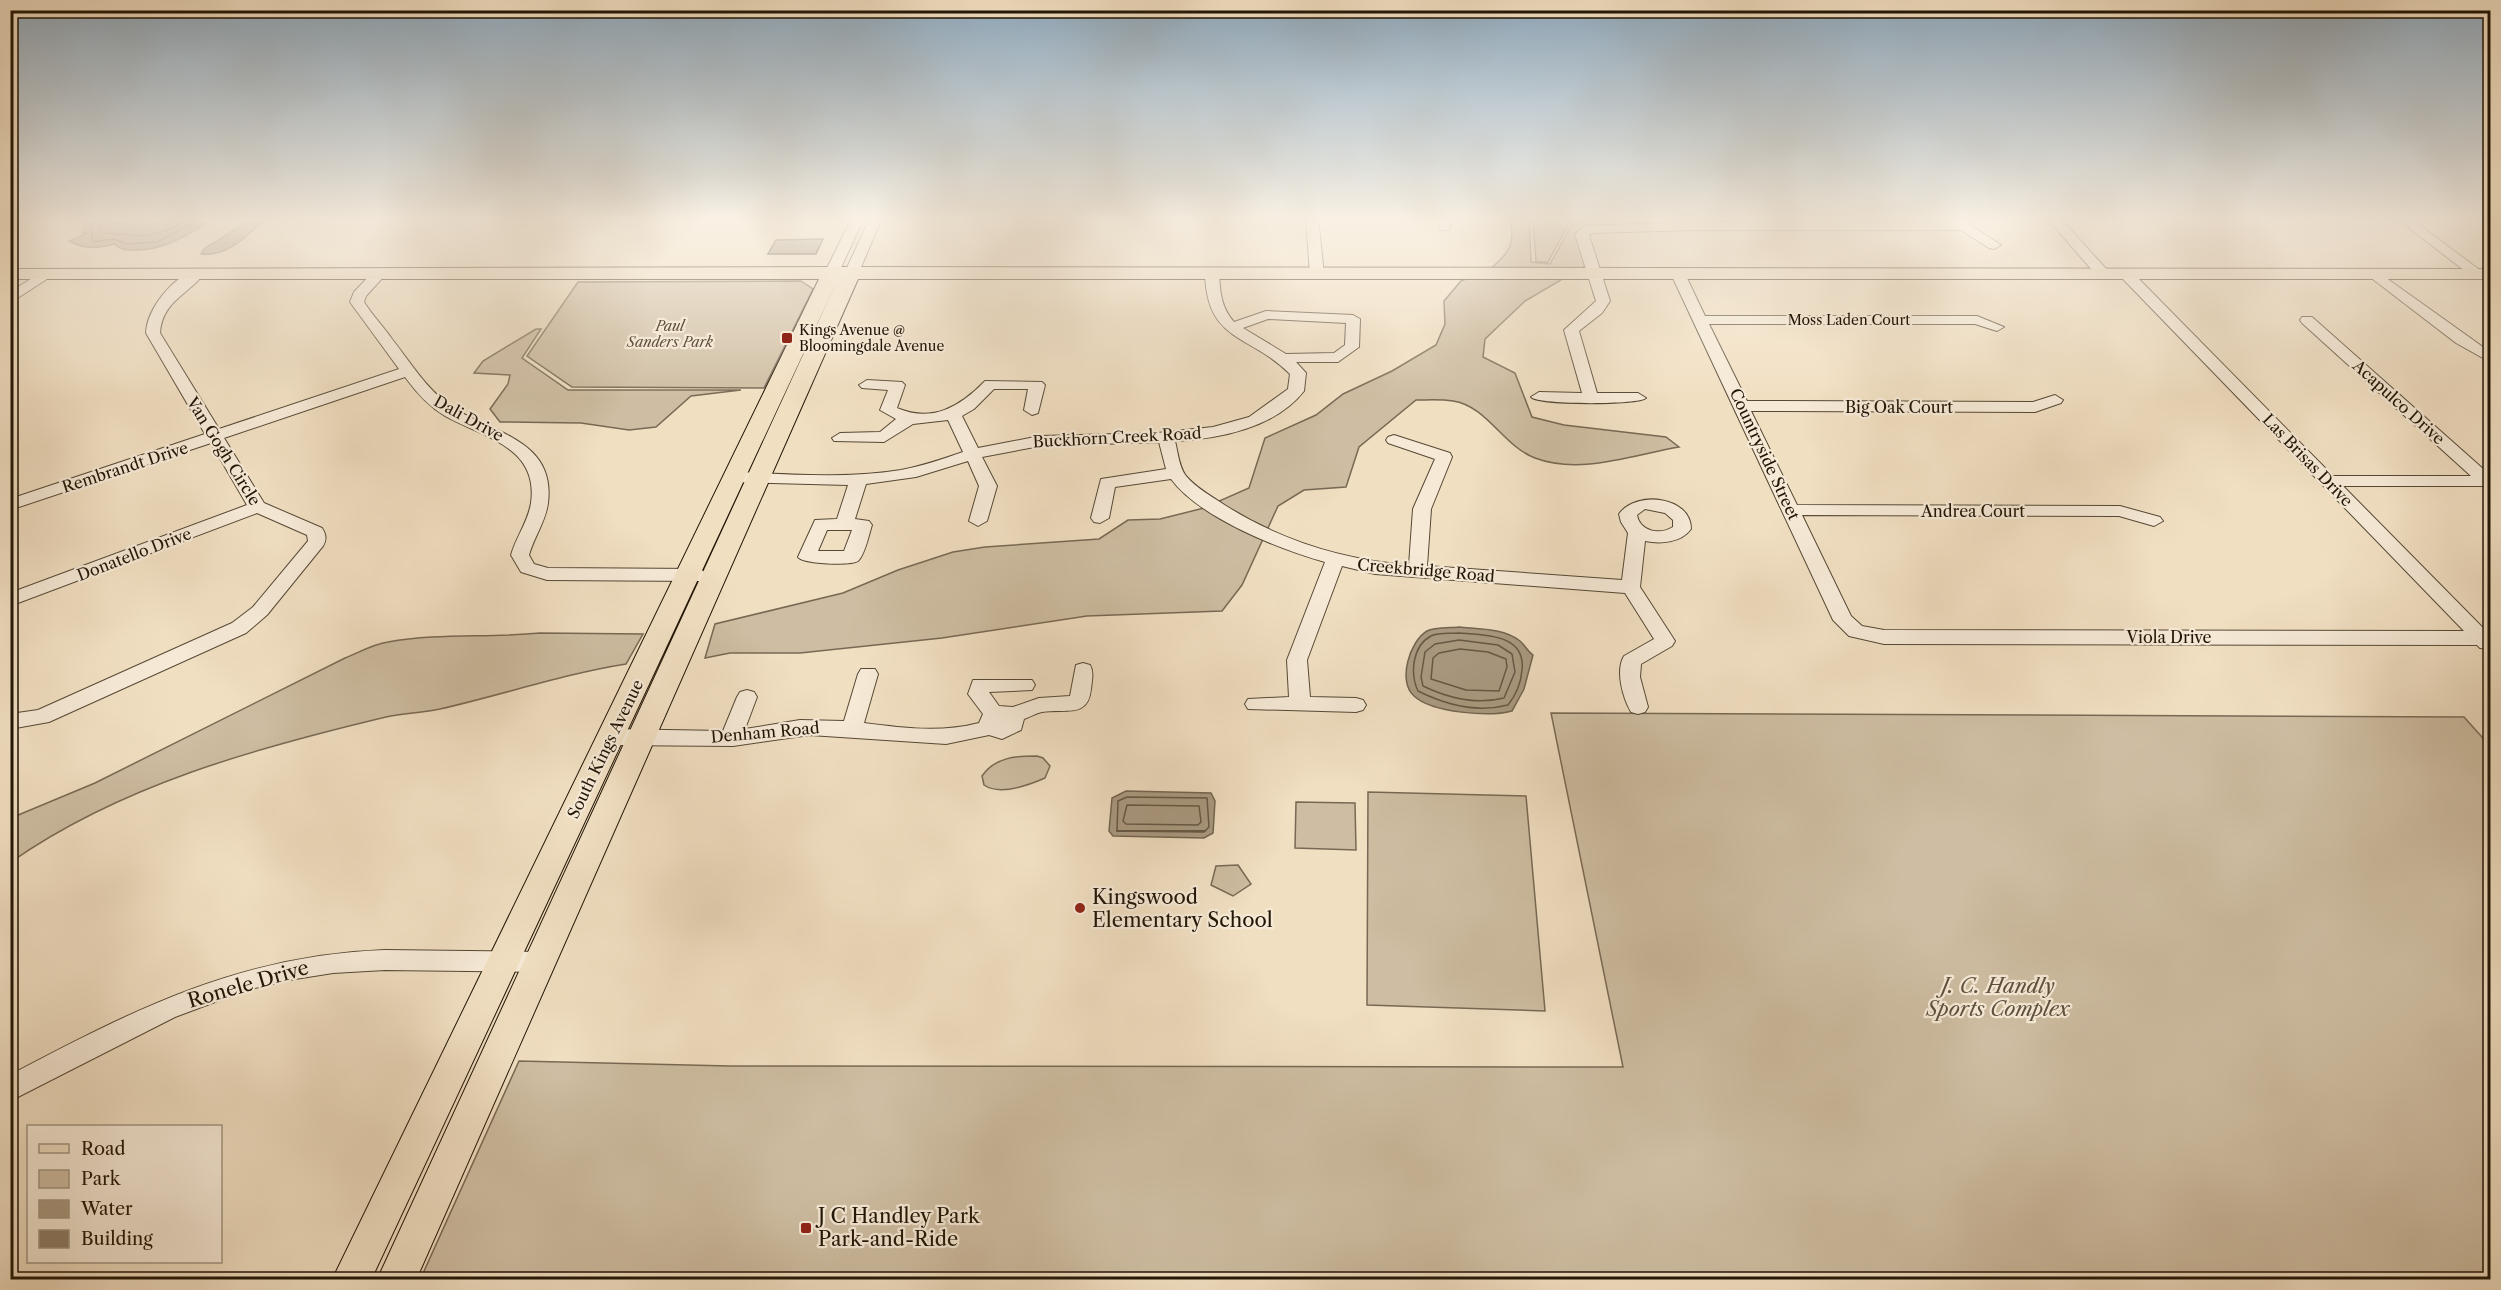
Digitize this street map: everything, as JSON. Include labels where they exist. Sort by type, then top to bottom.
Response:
[{"type":"main road","name":"South Kings Avenue","points":[[396,1280],[542,962],[688,575],[829,278]]},
{"type":"main road","name":"South Kings Avenue","points":[[351,1280],[503,962],[715,575],[849,278]]},
{"type":"street","points":[[10,299],[39,278]]},
{"type":"street","name":"Van Gogh Circle","points":[[10,722],[42,717],[239,628],[260,611],[317,542],[316,532],[256,507],[153,333],[152,322],[157,311],[192,278]]},
{"type":"street","name":"Dali Drive","points":[[376,278],[359,295],[357,302],[435,402],[511,441],[523,451],[534,466],[540,503],[533,528],[521,551],[520,559],[526,568],[547,574],[715,575]]},
{"type":"street","points":[[1212,278],[1215,309],[1219,317],[1232,328],[1286,358],[1338,357],[1352,347],[1353,319],[1266,315],[1232,328]]},
{"type":"street","points":[[1591,398],[1571,330],[1597,310],[1603,301],[1595,278]]},
{"type":"street","name":"Countryside Street","points":[[1680,278],[1843,620],[1856,631]]},
{"type":"street","name":"Las Brisas Drive","points":[[2130,278],[2486,642]]},
{"type":"street","points":[[2387,278],[2420,307],[2490,358]]},
{"type":"street","name":"Moss Laden Court","points":[[1700,321],[1977,320],[1997,327]]},
{"type":"street","name":"Acapulco Drive","points":[[2307,320],[2489,482]]},
{"type":"street","name":"Buckhorn Creek Road","points":[[734,477],[900,476],[1011,444],[1070,438],[1166,436],[1239,426],[1264,415],[1296,391],[1298,373],[1286,358]]},
{"type":"street","name":"Rembrandt Drive","points":[[10,505],[409,371]]},
{"type":"street","points":[[840,438],[884,437],[897,423],[909,419],[953,414],[970,404],[990,384],[1037,385],[1032,410]]},
{"type":"street","points":[[867,385],[897,385],[888,410],[909,419]]},
{"type":"street","points":[[1539,397],[1638,398]]},
{"type":"street","name":"Big Oak Court","points":[[1742,406],[2036,407],[2055,400]]},
{"type":"street","points":[[953,414],[988,486],[978,521]]},
{"type":"street","points":[[1100,518],[1107,483],[1175,473],[1166,436]]},
{"type":"street","points":[[1394,440],[1444,457],[1422,509],[1418,569]]},
{"type":"street","name":"Creekbridge Road","points":[[1175,473],[1193,491],[1223,512],[1273,539],[1335,561],[1374,568],[1418,569],[1631,587]]},
{"type":"street","points":[[844,525],[859,478]]},
{"type":"street","points":[[2329,481],[2489,482]]},
{"type":"street","name":"Donatello Drive","points":[[10,600],[256,507]]},
{"type":"street","name":"Andrea Court","points":[[1791,510],[2120,511],[2154,521]]},
{"type":"street","points":[[1637,530],[1631,587],[1665,641],[1631,662],[1630,677],[1638,707]]},
{"type":"street","points":[[1300,704],[1297,660],[1322,589],[1335,561]]},
{"type":"street","name":"Viola Drive","points":[[1856,631],[1884,637],[2486,642]]},
{"type":"street","name":"Denham Road","points":[[625,737],[731,738],[806,727],[852,728],[929,737],[968,735],[999,719],[1039,705],[1074,703],[1080,700],[1083,670]]},
{"type":"street","points":[[852,728],[868,674]]},
{"type":"street","points":[[999,719],[978,694],[980,685],[1025,685]]},
{"type":"street","points":[[731,738],[747,697]]},
{"type":"street","points":[[1255,704],[1356,705]]},
{"type":"street","name":"Ronele Drive","points":[[10,1089],[138,1020],[210,990],[271,973],[303,966],[360,960],[542,962]]},
{"type":"green space","points":[[1468,278],[1564,278],[1525,301],[1485,339],[1483,357],[1515,373],[1532,417],[1564,425],[1666,437],[1679,447],[1607,462],[1570,465],[1552,463],[1535,458],[1513,445],[1476,410],[1465,404],[1448,400],[1416,400],[1359,447],[1346,487],[1304,490],[1278,506],[1267,530],[1217,502],[1249,488],[1265,438],[1316,415],[1343,394],[1392,371],[1436,345],[1445,324],[1444,301],[1461,281]]},
{"type":"green space","name":"Paul Sanders Park","points":[[801,281],[813,289],[764,388],[572,387],[527,356],[578,282]]},
{"type":"green space","points":[[536,329],[541,329],[522,358],[568,390],[741,390],[691,396],[656,427],[629,430],[581,423],[500,422],[490,409],[508,384],[510,375],[474,373],[483,361]]},
{"type":"green space","points":[[1204,508],[1263,539],[1242,585],[1222,611],[1087,616],[942,638],[800,653],[730,653],[705,658],[715,624],[843,593],[898,570],[953,552],[985,547],[1099,539],[1128,520],[1160,519]]},
{"type":"green space","points":[[540,633],[643,634],[626,664],[579,673],[440,709],[393,716],[337,729],[191,772],[98,811],[53,835],[11,862],[11,818],[95,783],[345,658],[382,643],[407,639]]},
{"type":"green space","name":"J. C. Handly Sports Complex","points":[[1551,713],[2464,717],[2490,746],[2490,1279],[420,1280],[519,1061],[730,1066],[1623,1067]]},
{"type":"green space","points":[[1014,757],[1043,758],[1050,766],[1045,778],[1023,786],[998,790],[984,785],[982,776],[1000,761]]},
{"type":"green space","points":[[1368,792],[1526,796],[1545,1011],[1367,1005]]},
{"type":"green space","points":[[1296,802],[1355,803],[1356,850],[1295,848]]},
{"type":"green space","points":[[1238,865],[1251,884],[1233,896],[1211,885],[1216,866]]},
{"type":"water","points":[[1459,627],[1491,630],[1514,637],[1533,655],[1524,689],[1512,711],[1490,714],[1447,710],[1422,702],[1409,689],[1406,671],[1415,643],[1427,631]]},
{"type":"water","points":[[1126,791],[1211,793],[1215,801],[1213,833],[1204,838],[1113,836],[1109,831],[1112,798]]},
{"type":"place","name":"Kings Avenue @ Bloomingdale Avenue","points":[[787,338]]},
{"type":"place","name":"Kingswood Elementary School","points":[[1080,908]]},
{"type":"place","name":"J C Handley Park Park-and-Ride","points":[[806,1228]]}]
